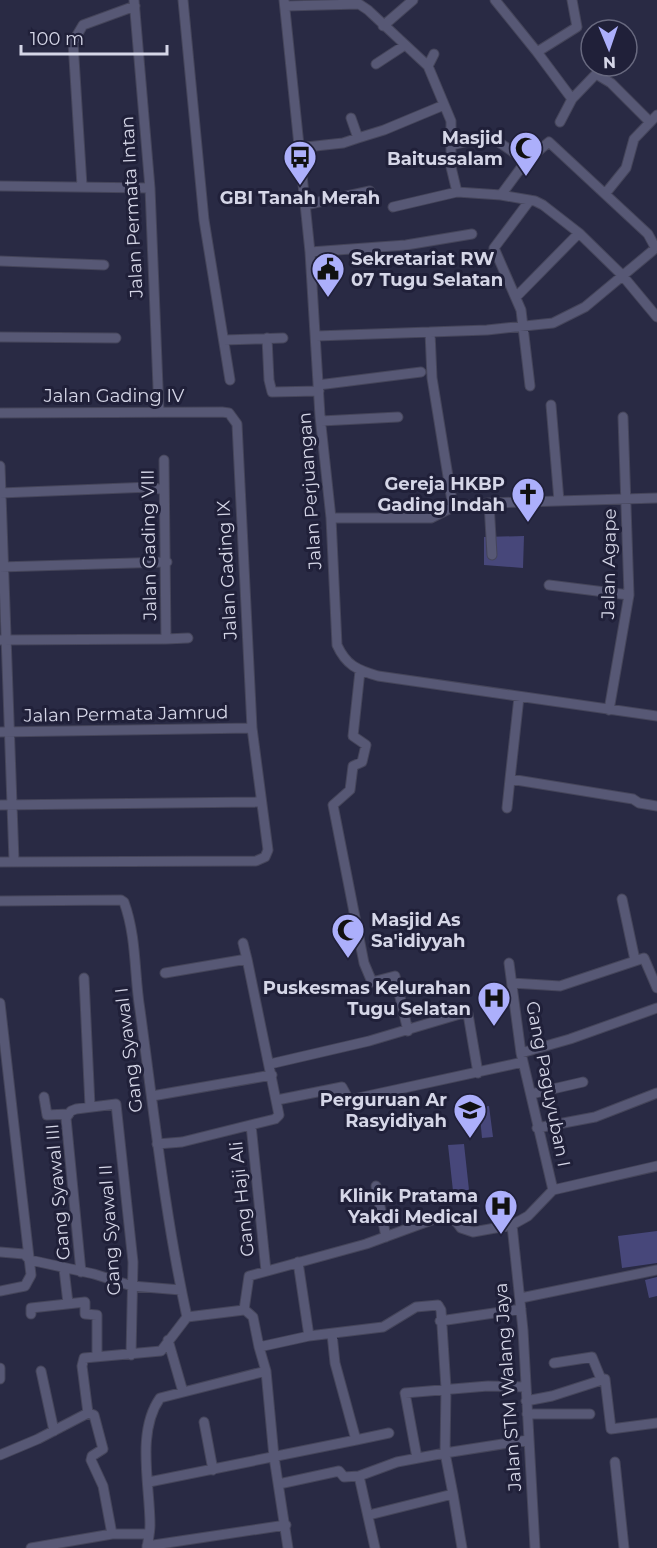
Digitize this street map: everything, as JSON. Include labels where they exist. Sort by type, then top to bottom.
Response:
[{"type":"street","points":[[183,0],[195,150],[209,258],[230,380]]},
{"type":"street","points":[[383,26],[412,0]]},
{"type":"street","points":[[495,0],[572,99]]},
{"type":"street","points":[[537,52],[577,27],[578,20],[572,0]]},
{"type":"street","points":[[285,3],[360,2],[428,66],[452,128],[451,167],[457,192]]},
{"type":"street","points":[[82,186],[73,42],[83,25],[135,3]]},
{"type":"street","name":"Jalan Permata Intan","points":[[135,3],[150,188],[159,412]]},
{"type":"street","name":"Jalan Perjuangan","points":[[285,3],[297,148],[310,252],[321,422],[331,518],[337,645],[349,665],[360,671]]},
{"type":"street","points":[[376,64],[405,45]]},
{"type":"street","points":[[428,66],[434,54]]},
{"type":"street","points":[[560,122],[572,99],[596,74],[611,83],[653,118],[631,144],[621,176],[605,194]]},
{"type":"street","points":[[297,148],[343,143],[384,130],[444,105]]},
{"type":"street","points":[[351,118],[358,138]]},
{"type":"street","points":[[452,145],[490,136],[526,161]]},
{"type":"street","points":[[316,336],[430,333],[553,323],[585,307],[656,247],[648,234],[549,142],[526,161],[501,195]]},
{"type":"street","points":[[0,186],[150,188]]},
{"type":"street","points":[[305,205],[370,192]]},
{"type":"street","points":[[393,207],[457,192],[501,195],[530,200],[543,205],[579,233],[622,275],[657,317]]},
{"type":"street","points":[[530,200],[495,245],[495,251],[517,296],[530,386]]},
{"type":"street","points":[[517,296],[579,233]]},
{"type":"street","points":[[310,252],[406,245],[472,234]]},
{"type":"street","points":[[0,261],[104,264]]},
{"type":"street","points":[[430,333],[432,378],[453,507]]},
{"type":"street","points":[[0,337],[116,338]]},
{"type":"street","points":[[267,338],[268,380],[272,392],[319,388],[421,372]]},
{"type":"street","points":[[224,340],[283,338]]},
{"type":"street","points":[[551,405],[559,501]]},
{"type":"street","name":"Jalan Gading IV","points":[[0,413],[229,413]]},
{"type":"street","name":"Jalan Gading IX","points":[[14,861],[255,861],[265,857],[268,850],[252,728],[237,424],[229,413]]},
{"type":"street","points":[[321,422],[398,417]]},
{"type":"street","name":"Jalan Agape","points":[[609,710],[628,595],[623,417]]},
{"type":"street","name":"Jalan Gading VIII","points":[[164,460],[167,634]]},
{"type":"street","points":[[0,466],[4,732],[12,805],[14,861],[0,862]]},
{"type":"street","points":[[1,492],[151,487],[163,490]]},
{"type":"street","points":[[331,518],[431,518],[453,507],[489,503],[657,498]]},
{"type":"street","points":[[489,503],[492,555]]},
{"type":"street","points":[[2,567],[167,562]]},
{"type":"street","points":[[549,585],[628,595]]},
{"type":"street","points":[[2,640],[167,634],[188,638]]},
{"type":"street","points":[[408,1031],[395,976],[372,982],[364,963],[333,805],[350,790],[353,766],[362,762],[366,745],[353,735],[360,671],[519,697],[657,716]]},
{"type":"street","points":[[507,808],[519,697]]},
{"type":"street","name":"Jalan Permata Jamrud","points":[[4,732],[252,728]]},
{"type":"street","points":[[510,779],[633,799],[639,803],[657,806]]},
{"type":"street","points":[[0,805],[260,802]]},
{"type":"street","points":[[622,899],[635,960],[644,958],[657,988]]},
{"type":"street","name":"Gang Syawal I","points":[[0,901],[121,900],[124,902],[133,933],[139,1005],[157,1144],[187,1317]]},
{"type":"street","points":[[157,1144],[204,1137],[277,1118],[279,1115],[273,1075],[243,943]]},
{"type":"street","points":[[165,973],[247,959]]},
{"type":"street","name":"Gang Paguyuban I","points":[[512,983],[560,986],[635,960]]},
{"type":"street","name":"Gang Paguyuban I","points":[[509,963],[523,1057],[537,1128],[553,1190]]},
{"type":"street","points":[[44,1097],[47,1115],[70,1113],[90,1107],[84,978]]},
{"type":"street","points":[[0,1002],[30,1260],[29,1283],[0,1291]]},
{"type":"street","points":[[277,1100],[342,1087],[349,1100],[478,1073],[657,1008]]},
{"type":"street","points":[[270,1064],[408,1031],[448,1017],[468,1014],[478,1073]]},
{"type":"street","points":[[152,1096],[273,1075]]},
{"type":"street","points":[[531,1094],[583,1082]]},
{"type":"street","points":[[537,1128],[595,1117],[657,1093]]},
{"type":"street","name":"Gang Syawal II","points":[[90,1107],[116,1104],[133,1262],[131,1355]]},
{"type":"street","name":"Gang Syawal III","points":[[70,1113],[66,1118],[81,1272]]},
{"type":"street","name":"Gang Haji Ali","points":[[251,1125],[266,1271]]},
{"type":"street","points":[[244,1309],[249,1276],[386,1237],[447,1216],[455,1220],[466,1231],[512,1224],[528,1216],[553,1190],[657,1166]]},
{"type":"street","points":[[376,1186],[386,1237]]},
{"type":"street","name":"Jalan STM Walang Jaya","points":[[512,1224],[521,1309],[535,1548]]},
{"type":"street","points":[[0,1252],[24,1254],[30,1260],[132,1286],[181,1290]]},
{"type":"street","points":[[298,1262],[309,1336]]},
{"type":"street","points":[[64,1269],[69,1303]]},
{"type":"street","points":[[520,1298],[657,1270]]},
{"type":"street","points":[[31,1314],[31,1308],[58,1307],[60,1304],[85,1302],[85,1314],[96,1315],[97,1356]]},
{"type":"street","points":[[259,1347],[309,1336],[383,1327],[394,1323],[416,1307],[440,1306],[446,1388],[445,1453],[462,1548]]},
{"type":"street","points":[[88,1413],[82,1362],[87,1356],[159,1353],[187,1317],[244,1309],[253,1317],[266,1371],[274,1457],[288,1548]]},
{"type":"street","points":[[440,1321],[521,1309]]},
{"type":"street","points":[[332,1334],[335,1363],[356,1440]]},
{"type":"street","points":[[168,1340],[183,1392]]},
{"type":"street","points":[[554,1363],[592,1357],[601,1379],[606,1382],[611,1430],[657,1423]]},
{"type":"street","points":[[0,1368],[0,1379]]},
{"type":"street","points":[[41,1371],[54,1431]]},
{"type":"street","points":[[266,1371],[160,1398],[152,1409],[147,1435],[149,1534],[147,1547],[286,1525]]},
{"type":"street","points":[[526,1401],[552,1396],[601,1379]]},
{"type":"street","points":[[417,1458],[405,1393],[446,1388],[525,1387]]},
{"type":"street","points":[[0,1455],[88,1413],[94,1415],[103,1449],[92,1456],[91,1460],[103,1486],[112,1534]]},
{"type":"street","points":[[527,1414],[590,1414]]},
{"type":"street","points":[[204,1422],[213,1470]]},
{"type":"street","points":[[148,1482],[389,1432]]},
{"type":"street","points":[[279,1484],[339,1471],[346,1477],[360,1476],[397,1462],[528,1440]]},
{"type":"street","points":[[615,1462],[624,1548]]},
{"type":"street","points":[[360,1476],[375,1548]]},
{"type":"street","points":[[369,1515],[453,1494]]},
{"type":"street","points":[[31,1548],[112,1534],[149,1534]]},
{"type":"shaded area","points":[[524,536],[523,568],[484,565],[484,537]]},
{"type":"shaded area","points":[[489,1106],[493,1137],[482,1138],[479,1107]]},
{"type":"shaded area","points":[[464,1144],[469,1190],[453,1191],[448,1145]]},
{"type":"shaded area","points":[[657,1231],[657,1263],[622,1268],[618,1236]]},
{"type":"shaded area","points":[[657,1277],[657,1296],[649,1298],[645,1280]]},
{"type":"place","name":"Masjid Baitussalam","points":[[526,177]]},
{"type":"place","name":"GBI Tanah Merah","points":[[300,186]]},
{"type":"place","name":"Sekretariat RW 07 Tugu Selatan","points":[[328,298]]},
{"type":"place","name":"Gereja HKBP Gading Indah","points":[[528,523]]},
{"type":"place","name":"Masjid As Sa'idiyyah","points":[[348,959]]},
{"type":"place","name":"Puskesmas Kelurahan Tugu Selatan","points":[[494,1027]]},
{"type":"place","name":"Perguruan Ar Rasyidiyah","points":[[470,1139]]},
{"type":"place","name":"Klinik Pratama Yakdi Medical","points":[[501,1235]]}]
